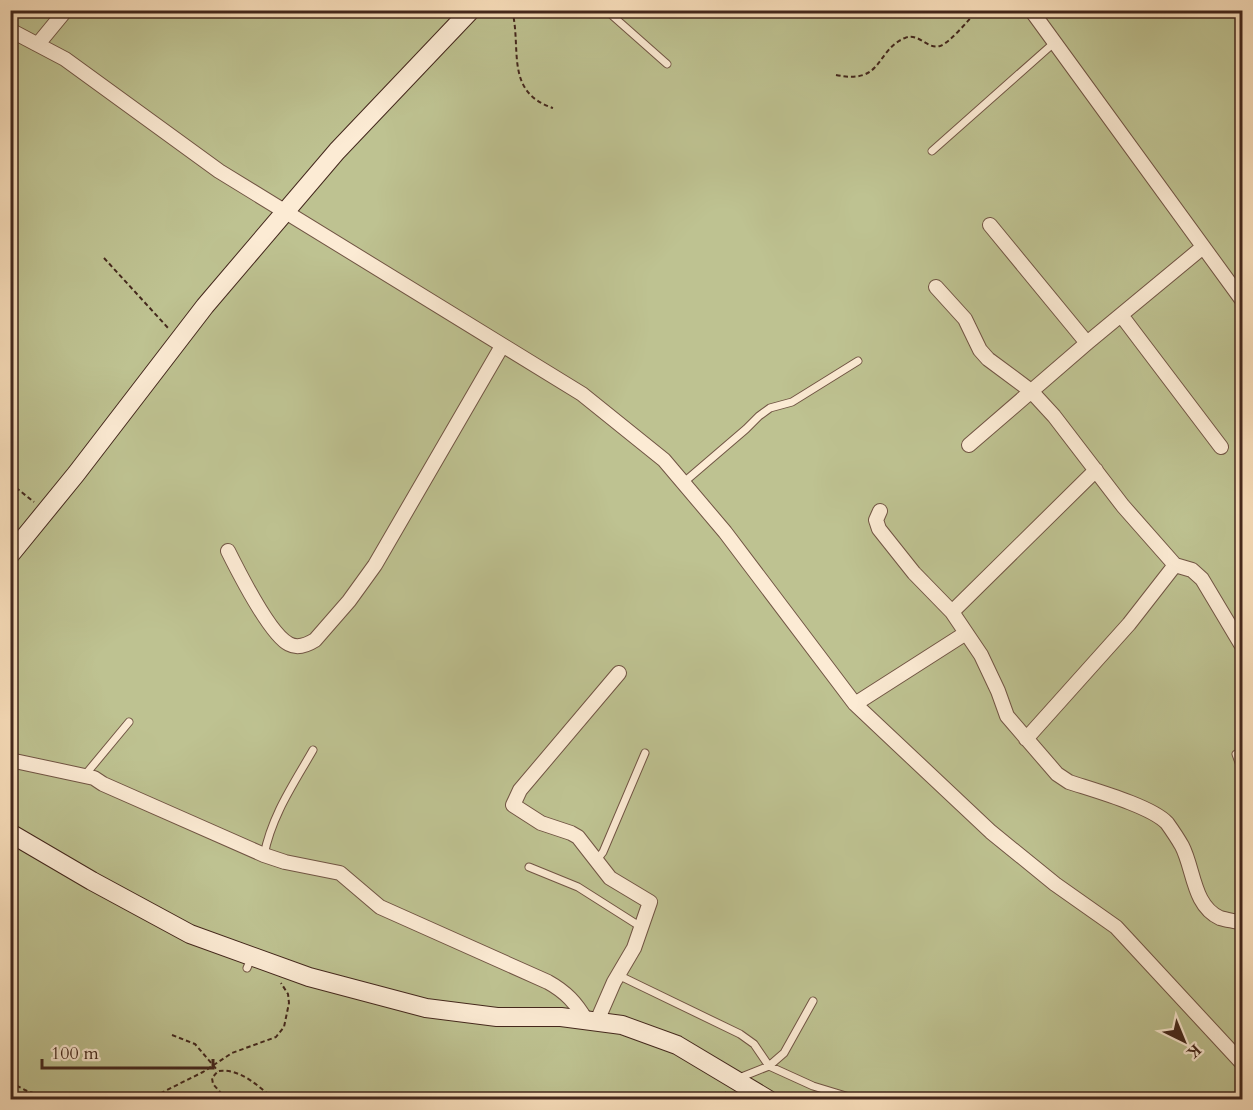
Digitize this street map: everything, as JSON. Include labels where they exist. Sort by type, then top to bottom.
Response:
[{"type":"street","points":[[38,44],[66,10]]},
{"type":"street","points":[[10,555],[205,306],[337,151],[471,10]]},
{"type":"street","points":[[1031,10],[1242,300]]},
{"type":"street","points":[[10,30],[65,59],[219,171],[582,394],[664,460],[725,532],[855,704],[991,832],[1055,884],[1116,927],[1242,1063]]},
{"type":"street","points":[[990,225],[1087,343]]},
{"type":"street","points":[[969,445],[1203,247]]},
{"type":"street","points":[[936,287],[965,319],[980,350],[988,359],[1031,392],[1054,416],[1123,506],[1175,565],[1192,570],[1202,579],[1242,646]]},
{"type":"street","points":[[1121,315],[1221,447]]},
{"type":"street","points":[[228,550],[250,594],[282,640],[295,646],[309,644],[315,640],[349,601],[375,566],[502,346]]},
{"type":"street","points":[[952,612],[1096,470]]},
{"type":"street","points":[[880,511],[876,520],[879,529],[914,573],[952,612],[985,664],[1007,716],[1026,739],[1057,774],[1069,782],[1153,812],[1166,822],[1182,846],[1197,891],[1206,906],[1219,917],[1242,923]]},
{"type":"street","points":[[1026,739],[1129,624],[1175,565]]},
{"type":"street","points":[[855,704],[966,633]]},
{"type":"street","points":[[592,1021],[633,948],[650,902],[610,878],[585,843],[578,837],[541,824],[513,805],[520,790],[619,673]]},
{"type":"street","points":[[10,760],[94,778],[264,855],[285,862],[340,873],[380,907],[564,991],[592,1021]]},
{"type":"street","points":[[10,833],[190,934],[249,962],[426,1008],[497,1017],[561,1017],[622,1025],[677,1045],[769,1100]]},
{"type":"lane","points":[[606,10],[667,64]]},
{"type":"lane","points":[[932,151],[1055,42]]},
{"type":"lane","points":[[683,483],[764,412],[792,402],[858,361]]},
{"type":"lane","points":[[85,776],[129,722]]},
{"type":"lane","points":[[264,855],[269,832],[278,812],[313,750]]},
{"type":"lane","points":[[596,861],[603,852],[645,753]]},
{"type":"lane","points":[[1236,754],[1242,771]]},
{"type":"lane","points":[[529,867],[578,887],[642,927]]},
{"type":"lane","points":[[613,983],[740,1034],[754,1044],[768,1066],[813,1086],[859,1100]]},
{"type":"lane","points":[[735,1080],[768,1066],[784,1053],[813,1001]]},
{"type":"path","points":[[512,10],[516,22],[515,45],[518,72],[525,89],[533,98],[553,108]]},
{"type":"path","points":[[836,75],[860,76],[871,72],[904,38],[915,37],[934,46],[943,44],[978,10]]},
{"type":"path","points":[[104,258],[178,340]]},
{"type":"path","points":[[10,483],[46,511]]},
{"type":"path","points":[[147,1100],[232,1053],[272,1040],[279,1034],[284,1027],[289,998],[286,988],[278,981]]},
{"type":"path","points":[[172,1035],[195,1044],[218,1071]]},
{"type":"path","points":[[227,1100],[213,1084],[212,1078],[218,1071],[245,1076],[275,1100]]},
{"type":"path","points":[[10,1082],[53,1100]]},
{"type":"green space","points":[[10,11],[1242,11],[1242,1099],[11,1099]]}]
